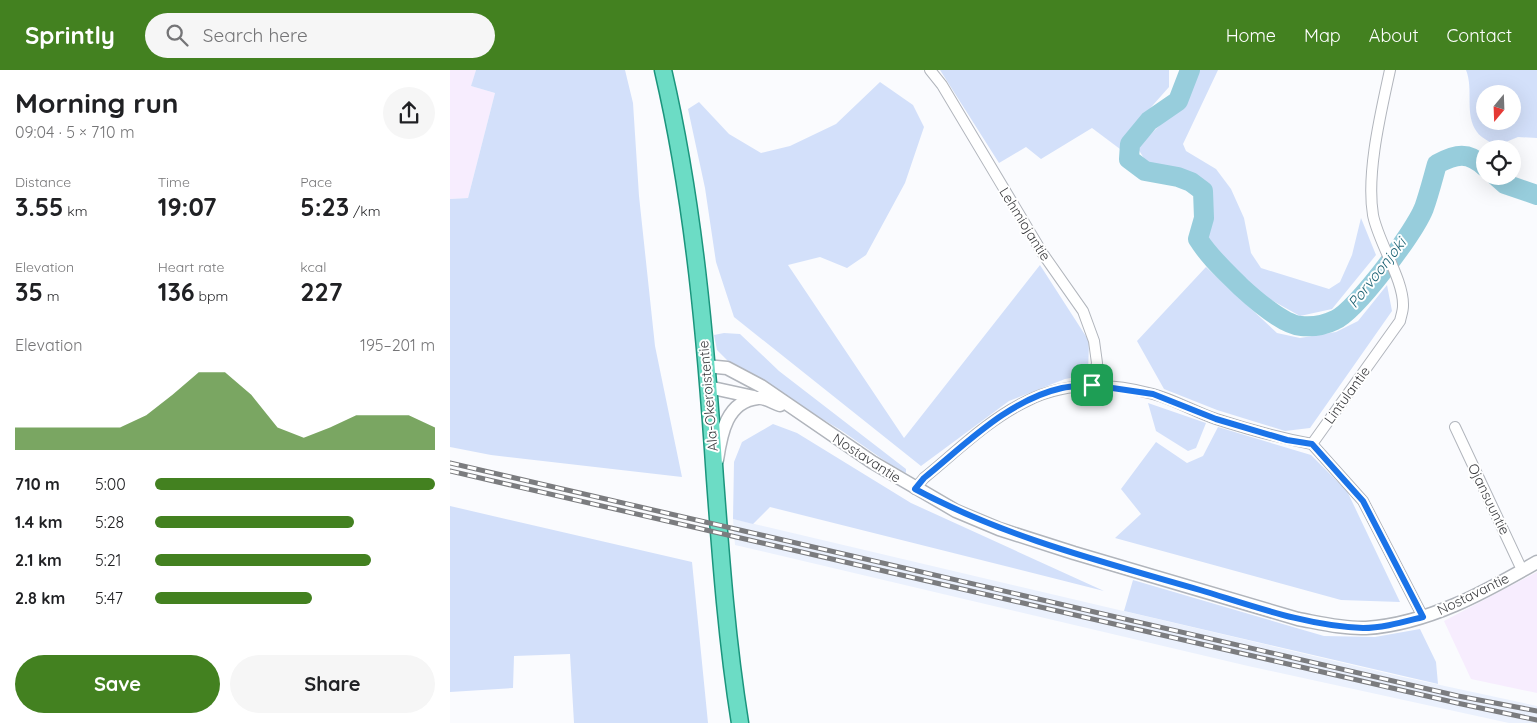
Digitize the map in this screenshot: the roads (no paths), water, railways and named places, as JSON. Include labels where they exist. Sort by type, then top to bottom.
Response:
[{"type":"main road","name":"Ala-Okeroistentie","points":[[663,70],[685,181],[708,387],[726,627],[740,723]]},
{"type":"street","name":"Lehmiojantie","points":[[930,70],[942,85],[1043,254],[1083,312],[1094,341],[1097,363],[1092,385]]},
{"type":"street","name":"Lintulantie","points":[[1312,444],[1400,321],[1403,306],[1395,276],[1373,216],[1371,185],[1380,118],[1390,70]]},
{"type":"street","name":"Nostavantie","points":[[706,366],[727,368],[761,386],[794,410],[915,489],[956,511],[998,529],[1117,566],[1298,618],[1331,625],[1365,628],[1395,624],[1423,617],[1459,603],[1537,562]]},
{"type":"street","points":[[915,489],[924,478],[1005,413],[1028,400],[1061,388],[1092,385],[1153,394],[1216,419],[1287,440],[1312,444],[1363,501],[1423,617]]},
{"type":"street","name":"Nostavantie","points":[[708,387],[759,397],[794,410]]},
{"type":"street","points":[[715,478],[726,421],[737,404],[759,397]]},
{"type":"street","name":"Ojansuuntie","points":[[1456,427],[1522,570]]},
{"type":"waterway","name":"Porvoonjoki","points":[[1190,70],[1178,101],[1149,121],[1130,144],[1129,159],[1145,171],[1178,177],[1191,182],[1203,191],[1204,218],[1198,239],[1218,264],[1253,298],[1270,311],[1294,325],[1314,326],[1323,324],[1331,322],[1345,313],[1357,302],[1384,269],[1409,234],[1424,208],[1437,164],[1456,156],[1467,156],[1476,160]]},
{"type":"waterway","name":"Porvoonjoki","points":[[1508,185],[1537,195]]},
{"type":"railway","points":[[450,463],[1458,696],[1537,711]]},
{"type":"railway","points":[[450,471],[1537,720]]}]
